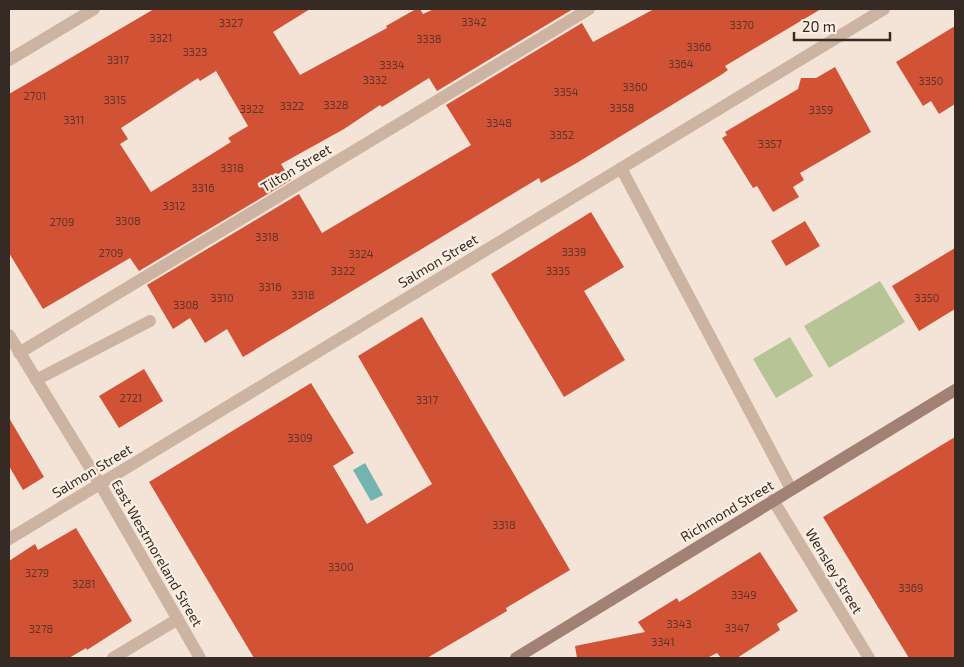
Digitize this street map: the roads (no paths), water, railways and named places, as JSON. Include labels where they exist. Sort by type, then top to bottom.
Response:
[{"type":"main road","name":"Richmond Street","points":[[516,658],[955,390]]},
{"type":"street","points":[[9,60],[94,9]]},
{"type":"street","name":"Tilton Street","points":[[19,353],[589,9]]},
{"type":"street","name":"Salmon Street","points":[[9,539],[884,9]]},
{"type":"street","points":[[621,168],[791,489]]},
{"type":"street","points":[[36,380],[150,321]]},
{"type":"street","name":"East Westmoreland Street","points":[[9,335],[100,484],[200,658]]},
{"type":"street","name":"Wensley Street","points":[[773,500],[869,658]]},
{"type":"street","points":[[113,658],[178,619]]},
{"type":"water","points":[[365,463],[383,495],[371,501],[353,470]]}]
